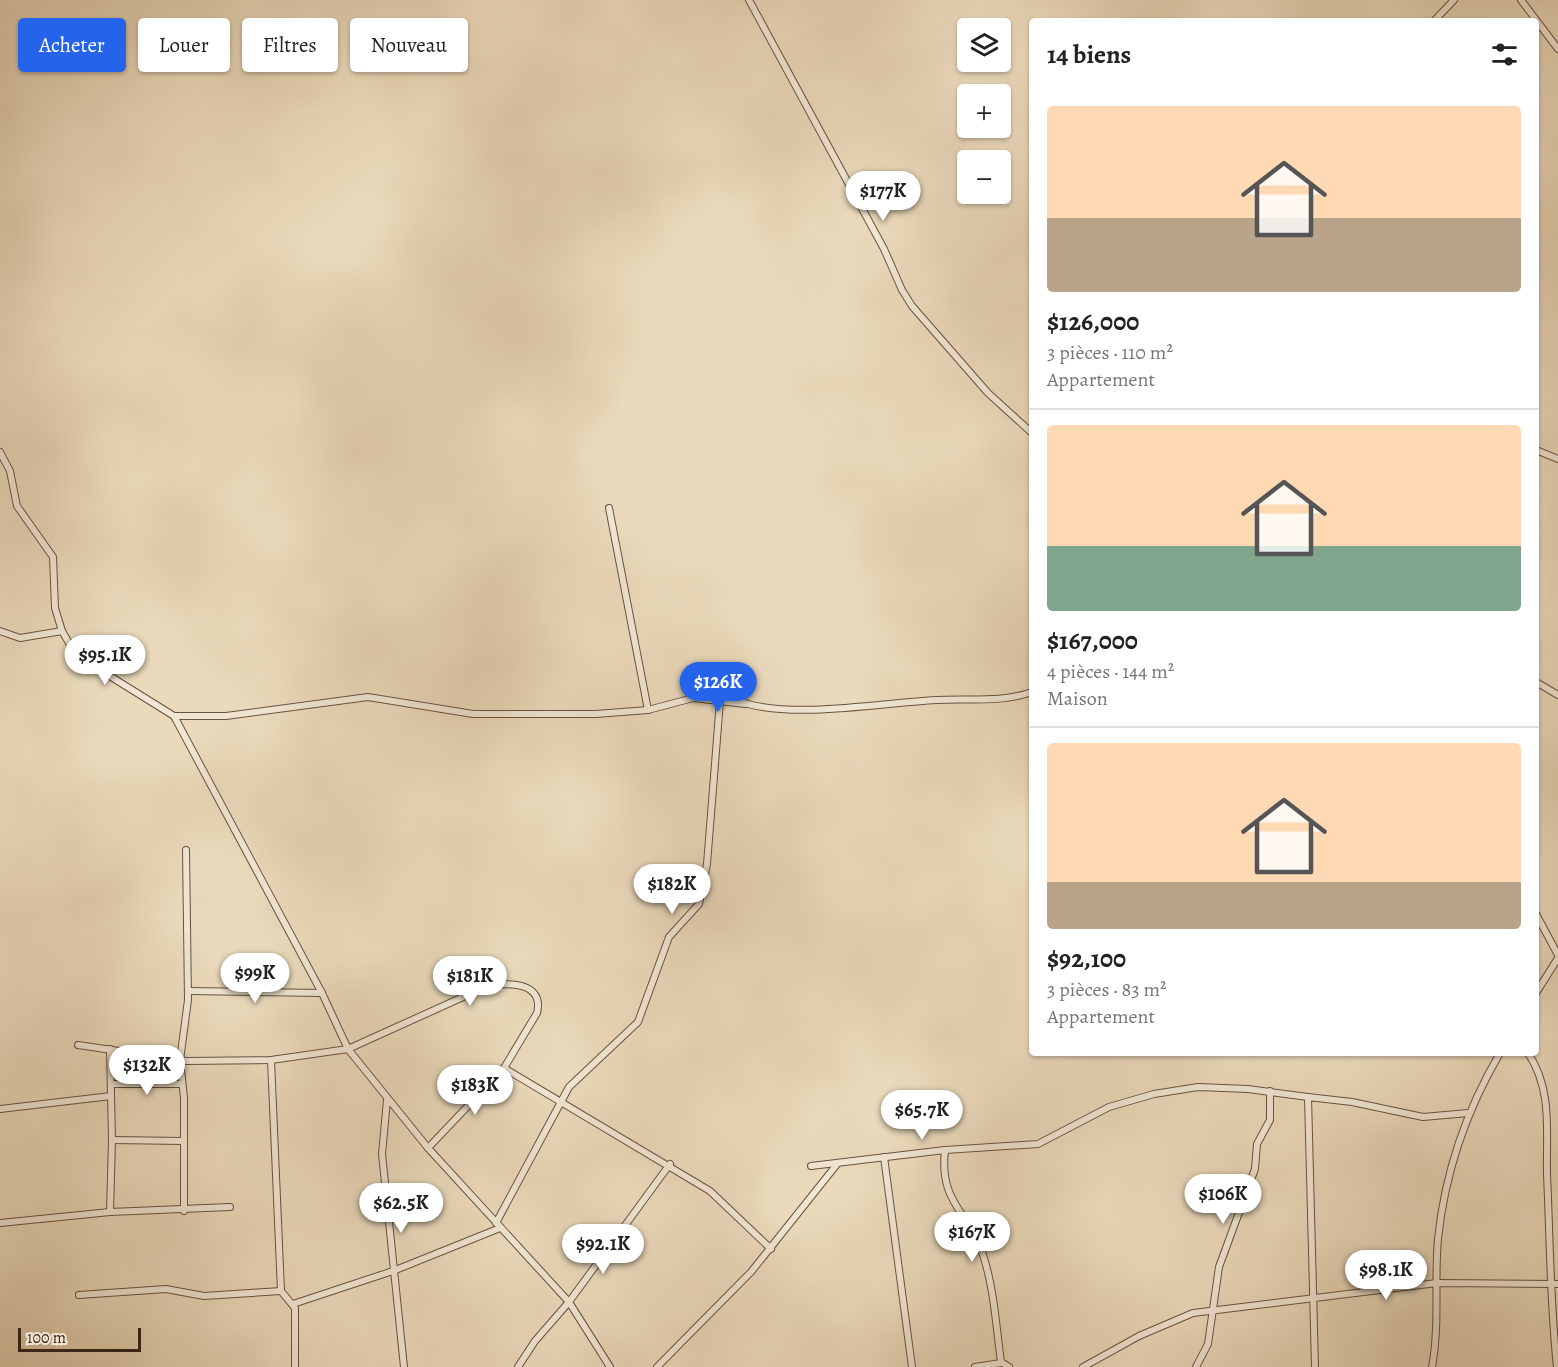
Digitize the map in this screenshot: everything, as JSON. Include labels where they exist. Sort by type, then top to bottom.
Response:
[{"type":"street","points":[[749,0],[884,249],[902,290],[912,306],[988,393],[1029,430]]},
{"type":"street","points":[[1437,18],[1454,0]]},
{"type":"street","points":[[1521,0],[1535,18]]},
{"type":"street","points":[[1539,24],[1558,49]]},
{"type":"street","points":[[1539,451],[1558,459]]},
{"type":"street","points":[[0,452],[10,471],[17,506],[53,557],[56,608],[62,631],[76,655],[174,716],[322,993],[348,1049],[428,1148],[569,1302],[610,1367]]},
{"type":"street","points":[[609,508],[648,710]]},
{"type":"street","points":[[0,631],[20,638],[62,631]]},
{"type":"street","points":[[1539,684],[1558,695]]},
{"type":"street","points":[[174,716],[226,716],[368,698],[473,714],[596,714],[648,710],[693,698],[722,686],[728,688],[746,704]]},
{"type":"street","points":[[693,698],[791,708],[846,707],[936,700],[1006,699],[1029,693]]},
{"type":"street","points":[[293,1304],[393,1272],[498,1225],[561,1101],[584,1072],[638,1022],[669,937],[699,904],[707,864],[720,701]]},
{"type":"street","points":[[184,1211],[184,1141],[180,1060],[188,991],[186,850]]},
{"type":"street","points":[[1539,920],[1558,956],[1539,988]]},
{"type":"street","points":[[78,1045],[180,1060],[271,1060],[348,1049],[483,988],[494,985],[525,985],[534,992],[539,1005],[537,1013],[504,1068],[428,1148]]},
{"type":"street","points":[[188,991],[322,993]]},
{"type":"street","points":[[110,1049],[112,1140],[110,1212]]},
{"type":"street","points":[[1432,1367],[1439,1310],[1438,1238],[1455,1154],[1468,1113],[1498,1056]]},
{"type":"street","points":[[1530,1056],[1538,1070],[1547,1112],[1554,1220],[1557,1367]]},
{"type":"street","points":[[271,1060],[282,1292],[293,1304],[295,1367]]},
{"type":"street","points":[[504,1068],[671,1164],[710,1191],[771,1249]]},
{"type":"street","points":[[111,1084],[182,1084]]},
{"type":"street","points":[[811,1166],[945,1150],[1038,1144],[1109,1107],[1154,1094],[1205,1086],[1270,1091],[1352,1102],[1423,1118],[1468,1113]]},
{"type":"street","points":[[1196,1367],[1208,1344],[1219,1267],[1255,1169],[1257,1144],[1264,1127],[1270,1120],[1270,1091]]},
{"type":"street","points":[[0,1109],[111,1096]]},
{"type":"street","points":[[1308,1097],[1309,1196],[1315,1297],[1315,1367]]},
{"type":"street","points":[[387,1100],[382,1154],[404,1367]]},
{"type":"street","points":[[112,1140],[184,1141]]},
{"type":"street","points":[[945,1150],[943,1170],[947,1191],[983,1256],[1001,1363]]},
{"type":"street","points":[[884,1157],[912,1367]]},
{"type":"street","points":[[657,1367],[771,1249],[838,1163]]},
{"type":"street","points":[[518,1367],[535,1341],[569,1302],[671,1164]]},
{"type":"street","points":[[0,1222],[110,1212],[184,1211],[231,1207]]},
{"type":"street","points":[[1083,1367],[1185,1315],[1437,1283],[1554,1284]]},
{"type":"street","points":[[78,1295],[166,1289],[204,1296],[282,1292]]},
{"type":"street","points":[[975,1367],[1001,1363],[1009,1367]]}]
